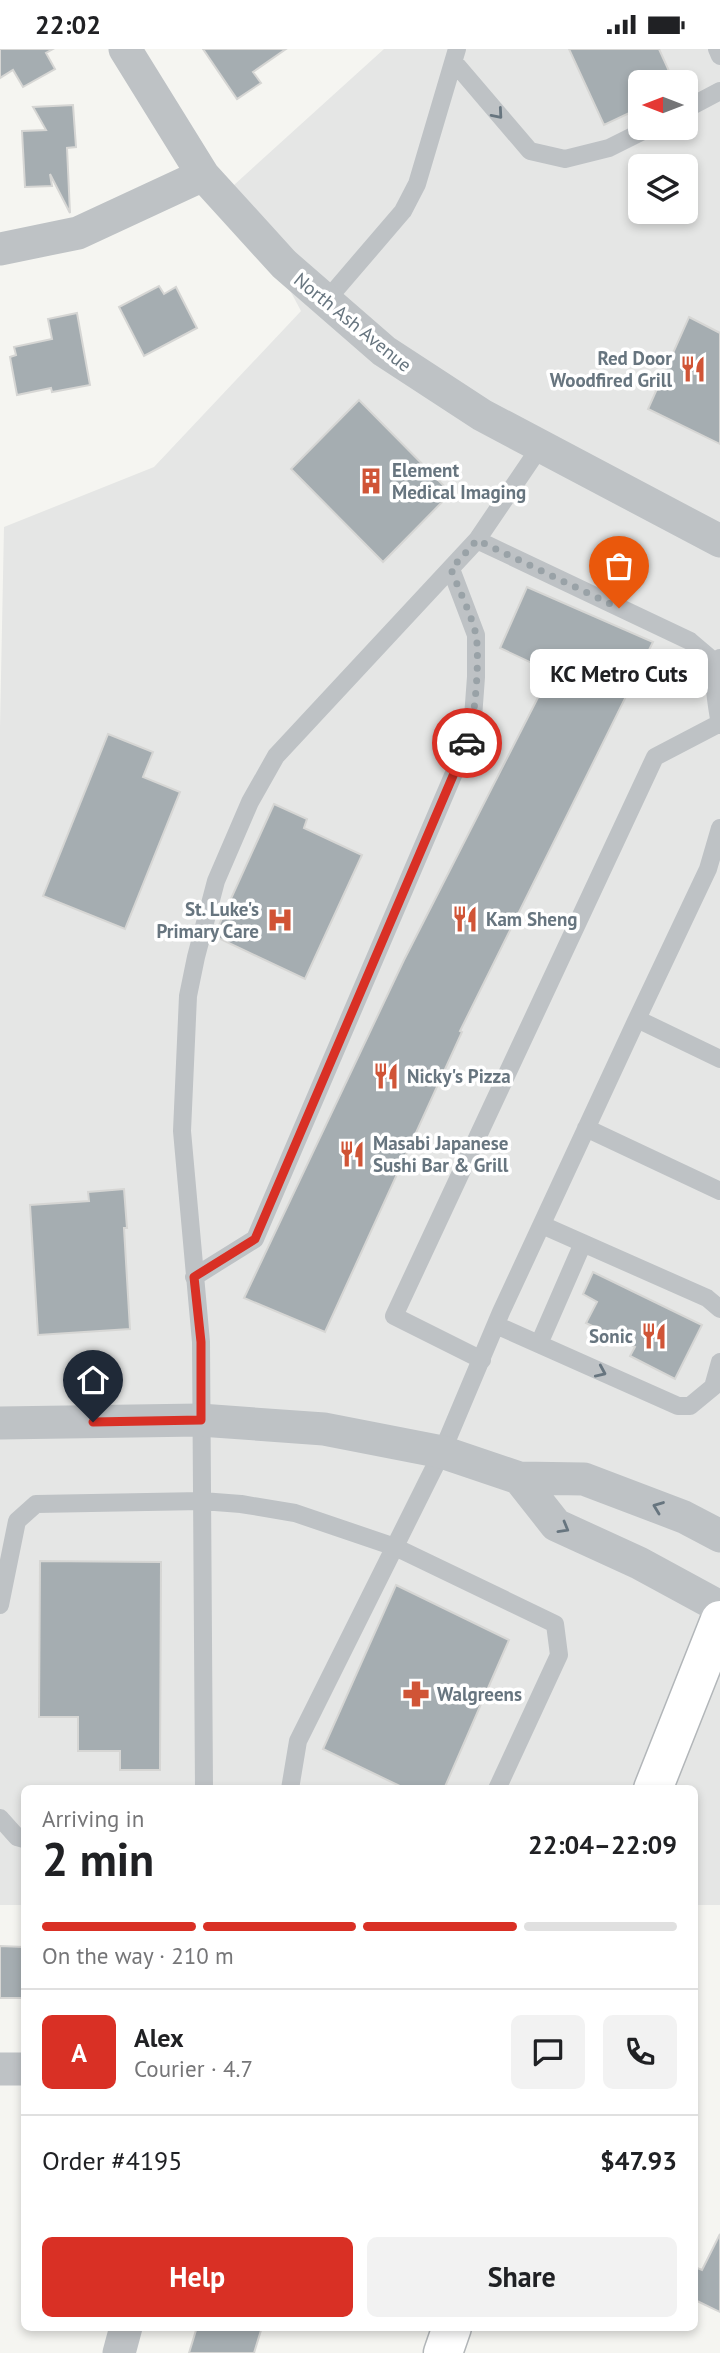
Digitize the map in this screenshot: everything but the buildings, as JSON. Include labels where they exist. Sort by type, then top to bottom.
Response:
[{"type":"main road","points":[[655,1785],[720,1620]]},
{"type":"main road","points":[[443,2353],[451,2331]]},
{"type":"street","name":"North Ash Avenue","points":[[125,49],[203,175],[284,264],[384,351],[482,415],[720,541]]},
{"type":"street","points":[[0,249],[78,233],[203,175]]},
{"type":"street","points":[[0,1423],[201,1420],[324,1429],[442,1452],[519,1478],[584,1479],[684,1517],[720,1536]]},
{"type":"street","points":[[519,1478],[556,1525],[639,1563],[720,1607]]},
{"type":"street","points":[[0,2069],[21,2069]]},
{"type":"street","points":[[118,2353],[125,2331]]},
{"type":"lane","points":[[718,49],[720,55]]},
{"type":"lane","points":[[455,55],[530,151],[565,159],[609,148],[628,138]]},
{"type":"lane","points":[[325,302],[402,211],[417,184],[455,55]]},
{"type":"lane","points":[[698,103],[720,91]]},
{"type":"lane","points":[[204,1785],[201,1342],[181,1131],[188,996],[196,957],[216,881],[250,802],[276,756],[477,540],[540,447]]},
{"type":"lane","points":[[477,540],[690,641],[718,661],[715,693],[720,724],[655,757],[394,1316],[482,1360]]},
{"type":"lane","points":[[194,1277],[255,1239],[472,731],[477,677],[476,635],[451,569]]},
{"type":"lane","points":[[291,1785],[298,1741],[442,1452],[496,1325],[708,869],[720,828]]},
{"type":"lane","points":[[637,1019],[720,1059]]},
{"type":"lane","points":[[586,1128],[720,1191]]},
{"type":"lane","points":[[542,1225],[707,1298],[720,1310]]},
{"type":"lane","points":[[539,1344],[583,1243]]},
{"type":"lane","points":[[496,1325],[678,1406],[690,1406],[713,1387],[720,1361]]},
{"type":"lane","points":[[0,1605],[18,1521],[36,1504],[202,1501],[241,1503],[295,1513],[395,1547],[555,1624],[559,1655],[499,1785]]},
{"type":"lane","points":[[0,1818],[21,1838]]},
{"type":"shaded area","points":[[384,49],[720,49],[720,1905],[698,1905],[698,1785],[21,1785],[21,1905],[0,1905],[0,727],[4,527],[154,467],[301,311],[234,185]]},
{"type":"way so far","points":[[467,743],[472,731],[477,677],[476,635],[451,569],[477,540],[619,608]]},
{"type":"place","name":"Red Door Woodfired Grill","points":[[693,369]]},
{"type":"place","name":"Element Medical Imaging","points":[[371,481]]},
{"type":"place","name":"KC Metro Cuts","points":[[619,608]]},
{"type":"place","name":"Kam Sheng","points":[[465,919]]},
{"type":"place","name":"St. Luke's Primary Care","points":[[280,920]]},
{"type":"place","name":"Nicky's Pizza","points":[[386,1076]]},
{"type":"place","name":"Masabi Japanese Sushi Bar & Grill","points":[[352,1154]]},
{"type":"place","name":"Sonic","points":[[654,1336]]},
{"type":"place","name":"Walgreens","points":[[416,1694]]},
{"type":"route","points":[[93,1422],[201,1420],[201,1342],[194,1277],[255,1239],[467,743]]}]
